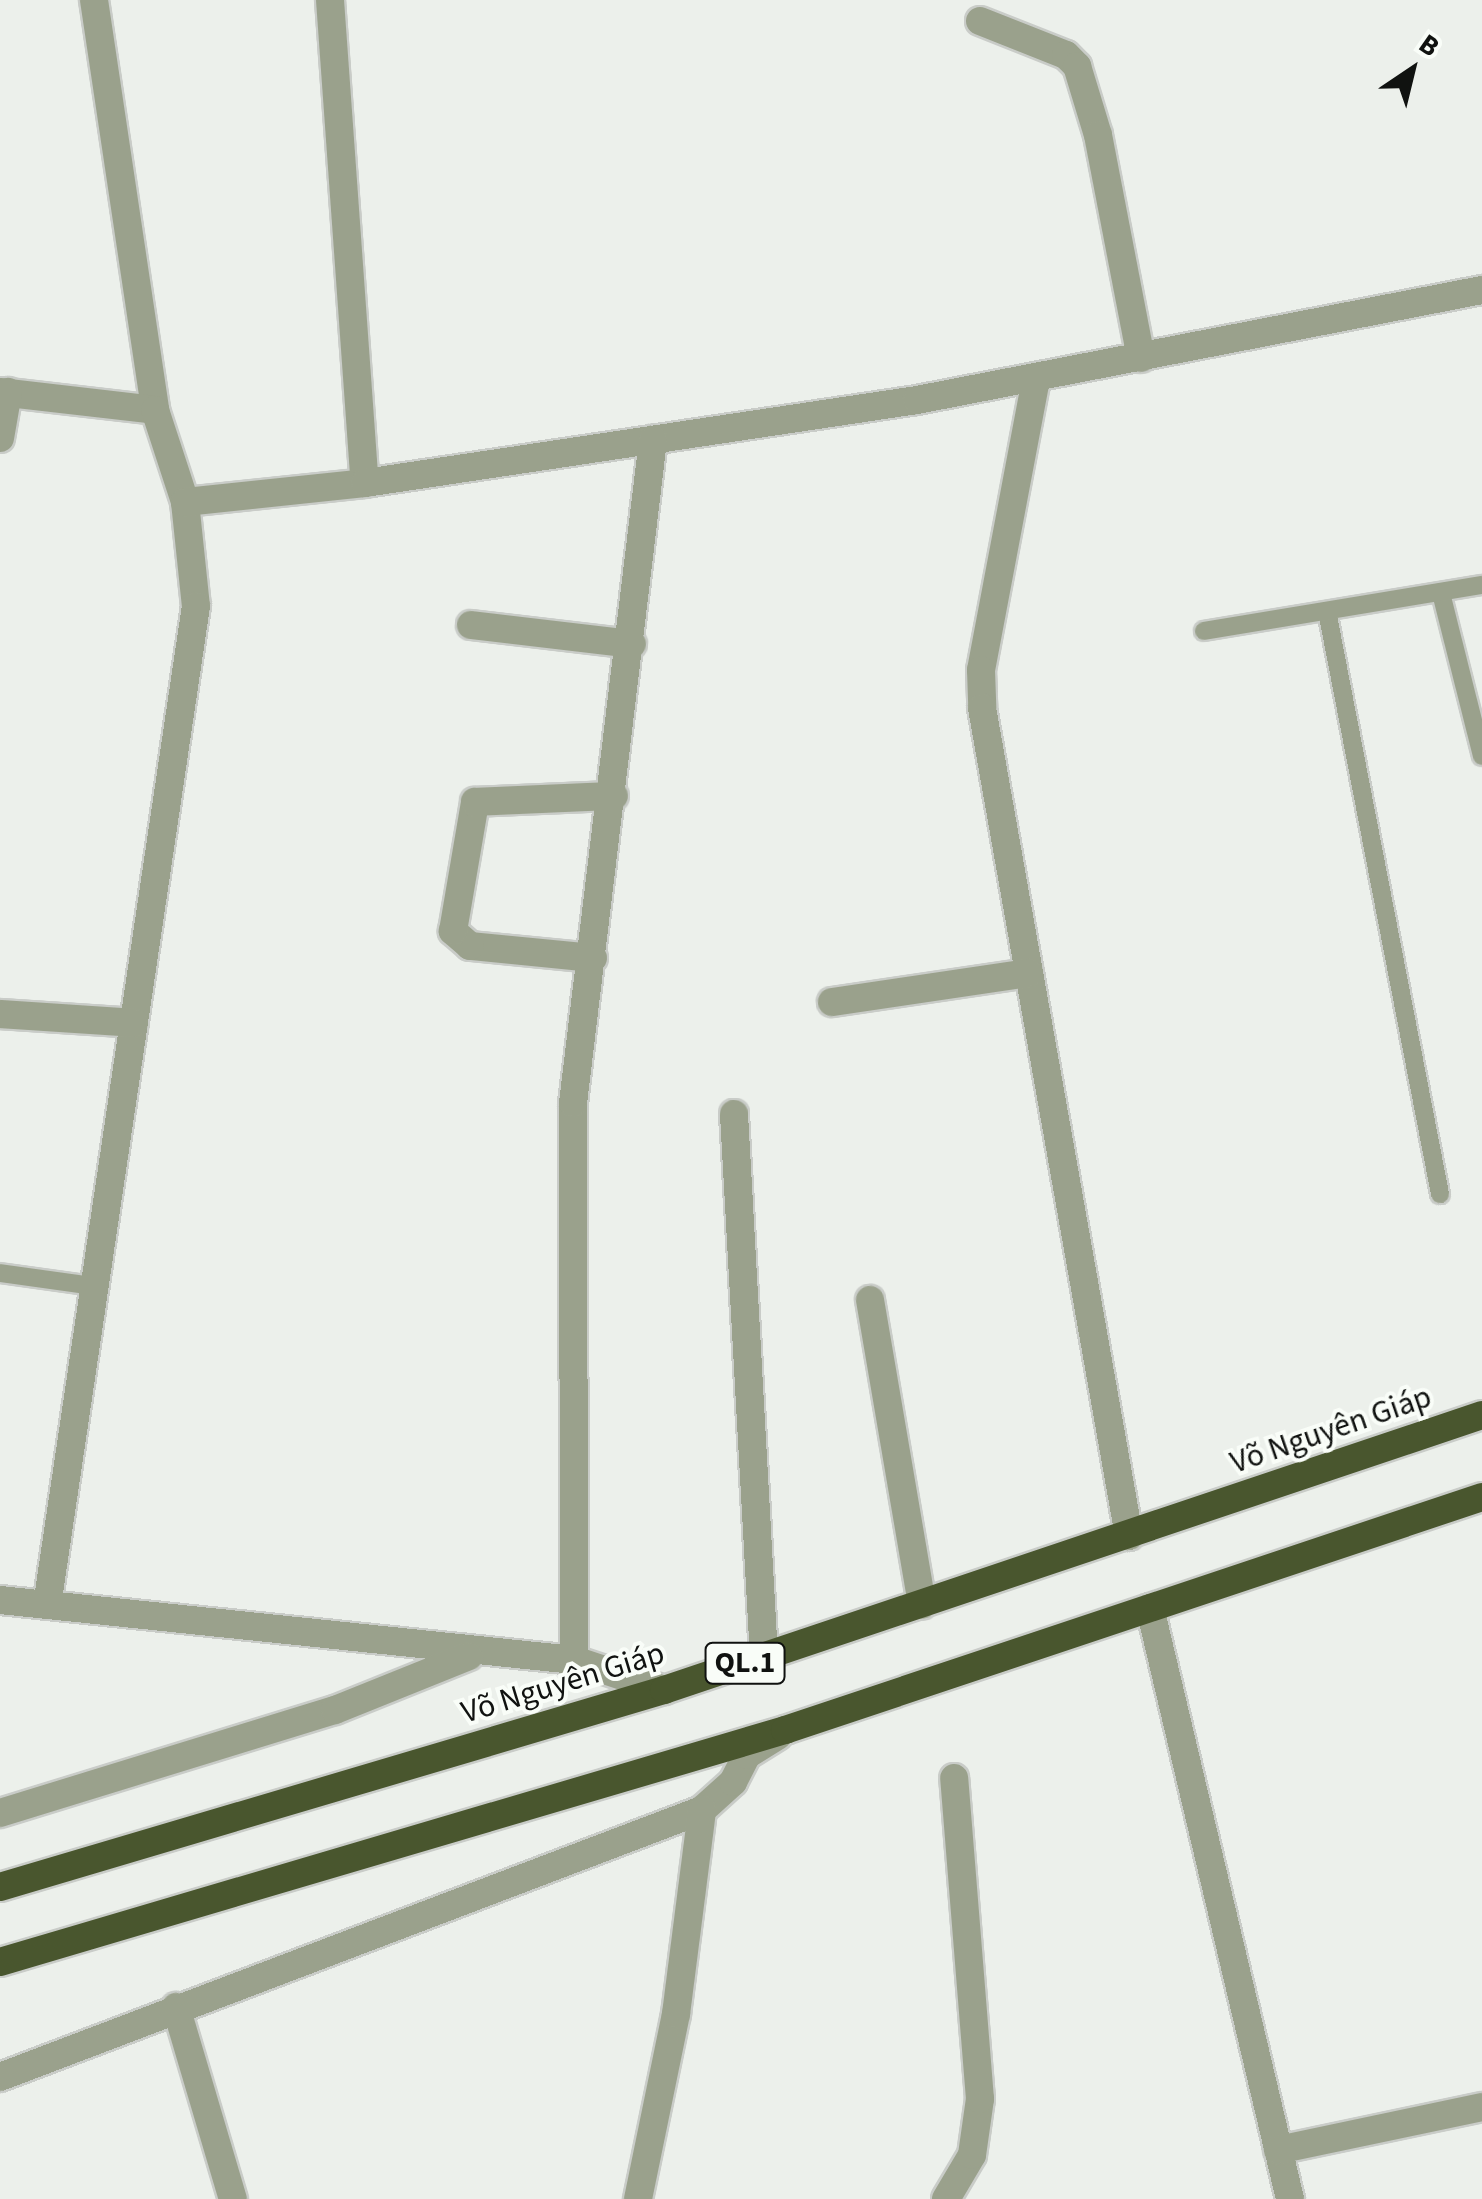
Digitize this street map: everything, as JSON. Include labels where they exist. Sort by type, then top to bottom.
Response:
[{"type":"highway","name":"Võ Nguyên Giáp","points":[[0,1887],[664,1690],[1482,1415]]},
{"type":"highway","name":"QL.1","points":[[0,1962],[786,1730],[1482,1497]]},
{"type":"street","points":[[47,1605],[196,606],[184,502],[155,410],[94,0]]},
{"type":"street","points":[[330,0],[365,483]]},
{"type":"street","points":[[980,21],[1066,55],[1077,66],[1098,136],[1141,358]]},
{"type":"street","points":[[184,502],[365,483],[1036,379],[1482,290]]},
{"type":"street","points":[[1036,379],[981,670],[1129,1536]]},
{"type":"street","points":[[0,438],[4,392],[155,410]]},
{"type":"street","points":[[574,1660],[571,1145],[653,440]]},
{"type":"street","points":[[471,625],[632,644]]},
{"type":"street","points":[[593,958],[470,946],[452,931],[475,802],[614,796]]},
{"type":"street","points":[[832,1002],[1030,972]]},
{"type":"street","points":[[0,1014],[134,1023]]},
{"type":"street","points":[[734,1114],[764,1657]]},
{"type":"street","points":[[870,1300],[922,1605]]},
{"type":"street","points":[[0,1600],[475,1653],[574,1660],[664,1690]]},
{"type":"street","points":[[1150,1608],[1290,2199]]},
{"type":"street","points":[[0,1812],[334,1710],[475,1653]]},
{"type":"street","points":[[0,2076],[702,1810],[733,1782],[747,1755],[786,1730]]},
{"type":"street","points":[[946,2199],[972,2156],[980,2099],[954,1778]]},
{"type":"street","points":[[638,2199],[676,2014],[702,1810]]},
{"type":"street","points":[[176,2007],[234,2199]]},
{"type":"street","points":[[1278,2150],[1482,2107]]},
{"type":"lane","points":[[1204,630],[1482,586]]},
{"type":"lane","points":[[1441,592],[1482,756]]},
{"type":"lane","points":[[1327,611],[1440,1194]]},
{"type":"lane","points":[[0,1273],[94,1286]]}]
